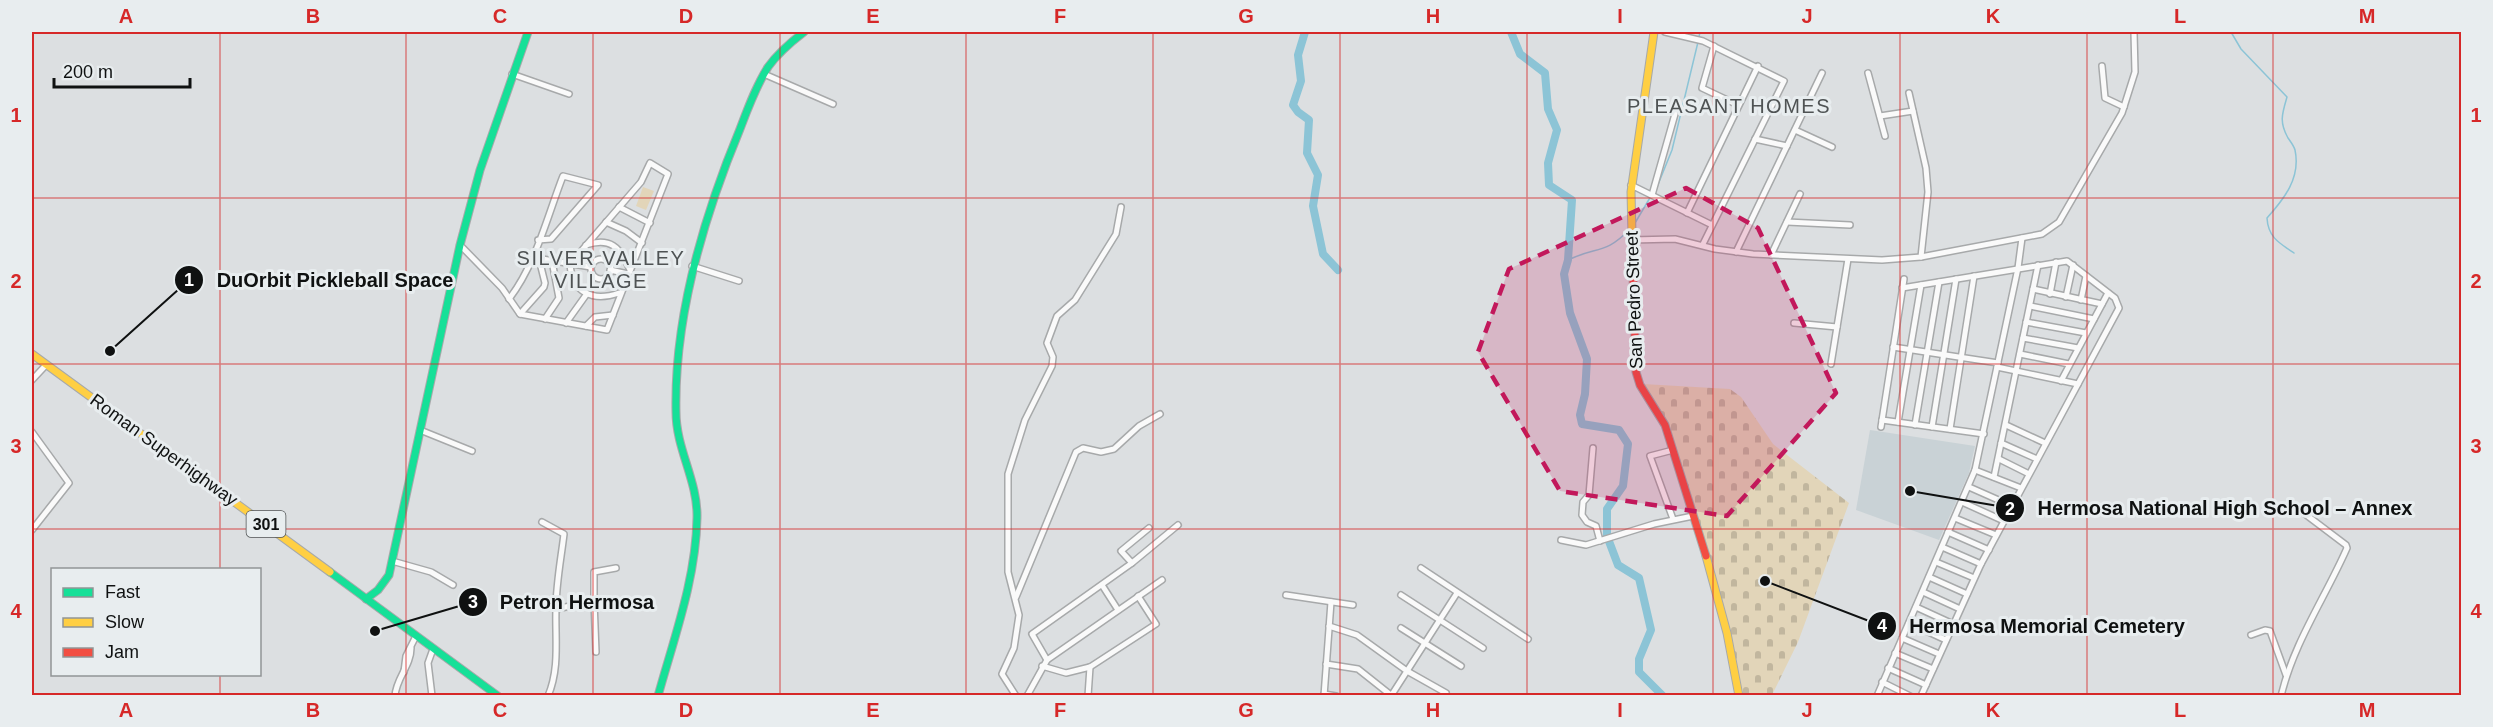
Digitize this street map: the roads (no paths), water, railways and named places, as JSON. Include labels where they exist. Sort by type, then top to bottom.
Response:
[{"type":"street","points":[[366,599],[383,585],[392,561],[460,245],[480,170],[528,32]]},
{"type":"street","points":[[658,696],[687,590],[696,536],[696,491],[680,449],[676,422],[682,339],[692,266],[704,222],[764,74],[776,58],[804,32]]},
{"type":"street","name":"San Pedro Street","points":[[1654,32],[1631,185],[1636,372],[1640,385],[1660,416],[1693,516],[1728,631],[1739,696]]},
{"type":"street","points":[[1665,32],[1681,33],[1714,45],[1784,81],[1702,244]]},
{"type":"street","points":[[1631,240],[1675,239],[1736,252],[1848,259],[1921,257],[2042,234],[2059,222],[2124,107],[2135,72],[2134,32]]},
{"type":"street","points":[[1714,45],[1702,88],[1738,105]]},
{"type":"street","points":[[1687,213],[1758,66]]},
{"type":"street","points":[[2102,66],[2105,98],[2124,107]]},
{"type":"street","points":[[1868,73],[1884,136]]},
{"type":"street","points":[[513,74],[569,94]]},
{"type":"street","points":[[764,74],[832,104]]},
{"type":"street","points":[[1736,252],[1822,74]]},
{"type":"street","points":[[1909,93],[1926,168],[1928,192],[1921,257]]},
{"type":"street","points":[[1880,116],[1913,111]]},
{"type":"street","points":[[1652,195],[1675,114]]},
{"type":"street","points":[[1795,130],[1832,147]]},
{"type":"street","points":[[1755,139],[1787,146]]},
{"type":"street","points":[[460,245],[520,314],[607,330],[619,293],[642,243],[668,174],[649,163],[641,182],[570,264],[574,284],[586,295],[600,297],[619,293]]},
{"type":"street","points":[[509,299],[524,280],[538,240],[563,176],[598,185],[551,239],[538,240]]},
{"type":"street","points":[[1631,185],[1712,225]]},
{"type":"street","points":[[1771,255],[1800,194]]},
{"type":"street","points":[[619,207],[650,223]]},
{"type":"street","points":[[1016,696],[1002,674],[1016,639],[1019,615],[1008,565],[1008,474],[1013,452],[1052,366],[1053,357],[1047,343],[1054,321],[1071,305],[1107,249],[1118,226],[1121,207]]},
{"type":"street","points":[[606,222],[626,231],[642,243]]},
{"type":"street","points":[[1787,222],[1850,225]]},
{"type":"street","points":[[1876,696],[1975,470],[2019,268],[2022,238]]},
{"type":"street","points":[[585,245],[596,242],[611,243],[619,248],[628,271]]},
{"type":"street","points":[[532,257],[591,267]]},
{"type":"street","points":[[520,314],[544,288],[545,283],[539,259]]},
{"type":"street","points":[[1831,364],[1848,259]]},
{"type":"street","points":[[601,260],[609,264],[608,276],[599,279],[593,276],[591,267],[595,261],[601,260]]},
{"type":"street","points":[[545,319],[559,298],[552,261]]},
{"type":"street","points":[[1902,288],[2067,261],[2115,298],[2119,308],[1981,564],[1921,696]]},
{"type":"street","points":[[2050,294],[2056,262]]},
{"type":"street","points":[[1994,477],[2038,265]]},
{"type":"street","points":[[2066,297],[2073,265]]},
{"type":"street","points":[[692,266],[740,281]]},
{"type":"street","points":[[610,270],[628,271]]},
{"type":"street","points":[[1950,429],[1974,276]]},
{"type":"street","points":[[2081,300],[2086,276]]},
{"type":"street","points":[[1904,279],[1881,423],[1898,422],[1984,434]]},
{"type":"street","points":[[1932,427],[1956,279]]},
{"type":"street","points":[[1915,425],[1939,282]]},
{"type":"street","points":[[1898,422],[1921,285]]},
{"type":"street","points":[[2033,290],[2102,304]]},
{"type":"street","points":[[2061,381],[2108,293]]},
{"type":"street","points":[[566,323],[586,295]]},
{"type":"street","points":[[2030,306],[2094,319]]},
{"type":"street","points":[[586,326],[595,317],[612,315]]},
{"type":"street","points":[[2026,322],[2086,333]]},
{"type":"street","points":[[1794,323],[1837,327]]},
{"type":"street","points":[[2023,338],[2078,348]]},
{"type":"street","points":[[1893,346],[1961,357],[2078,384]]},
{"type":"street","name":"Roman Superhighway","points":[[32,354],[498,696]]},
{"type":"street","points":[[2020,354],[2069,363]]},
{"type":"street","points":[[32,380],[46,365]]},
{"type":"street","points":[[1016,597],[1076,452],[1083,448],[1101,452],[1113,449],[1138,426],[1160,414]]},
{"type":"street","points":[[2006,425],[2045,442]]},
{"type":"street","points":[[420,430],[472,451]]},
{"type":"street","points":[[32,432],[69,483],[32,530]]},
{"type":"street","points":[[2001,443],[2037,459]]},
{"type":"street","points":[[1593,448],[1589,495],[1583,502],[1582,515],[1587,522],[1596,526],[1603,541]]},
{"type":"street","points":[[1672,450],[1650,456],[1673,519]]},
{"type":"street","points":[[1999,459],[2029,474]]},
{"type":"street","points":[[1975,470],[2021,488]]},
{"type":"street","points":[[1969,487],[2012,506]]},
{"type":"street","points":[[1962,502],[2004,520]]},
{"type":"street","points":[[2281,696],[2286,675],[2310,620],[2347,548],[2301,511]]},
{"type":"street","points":[[1561,540],[1586,545],[1673,519],[1693,516]]},
{"type":"street","points":[[1955,518],[1996,536]]},
{"type":"street","points":[[542,522],[564,534],[556,609],[556,679],[548,696]]},
{"type":"street","points":[[1047,660],[1032,634],[1132,563],[1178,525]]},
{"type":"street","points":[[1132,563],[1122,551],[1149,528]]},
{"type":"street","points":[[1948,532],[1989,550]]},
{"type":"street","points":[[1942,547],[1981,564]]},
{"type":"street","points":[[392,561],[431,572],[453,585]]},
{"type":"street","points":[[1936,562],[1974,578]]},
{"type":"street","points":[[596,652],[594,572],[616,568]]},
{"type":"street","points":[[1422,568],[1528,639]]},
{"type":"street","points":[[1929,577],[1967,594]]},
{"type":"street","points":[[1027,696],[1047,660],[1162,580]]},
{"type":"street","points":[[1102,585],[1118,610]]},
{"type":"street","points":[[1326,664],[1358,669],[1391,695],[1457,592]]},
{"type":"street","points":[[1923,592],[1960,609]]},
{"type":"street","points":[[1286,595],[1353,605]]},
{"type":"street","points":[[1401,595],[1483,648]]},
{"type":"street","points":[[1042,666],[1066,674],[1090,667],[1156,624],[1138,596]]},
{"type":"street","points":[[556,609],[594,601]]},
{"type":"street","points":[[1331,602],[1324,695],[1336,696]]},
{"type":"street","points":[[1916,607],[1953,624]]},
{"type":"street","points":[[1909,623],[1946,640]]},
{"type":"street","points":[[1329,626],[1357,635],[1407,671],[1446,693]]},
{"type":"street","points":[[1401,628],[1461,666]]},
{"type":"street","points":[[2251,635],[2265,630],[2270,631],[2286,675]]},
{"type":"street","points":[[395,696],[395,688],[408,666],[416,636]]},
{"type":"street","points":[[1902,638],[1939,654]]},
{"type":"street","points":[[432,696],[428,663],[433,649]]},
{"type":"street","points":[[1895,653],[1933,669]]},
{"type":"street","points":[[1088,696],[1090,667]]},
{"type":"street","points":[[1888,668],[1926,685]]},
{"type":"street","points":[[1882,682],[1910,696]]},
{"type":"waterway","points":[[1305,32],[1298,55],[1301,81],[1293,105],[1309,120],[1307,153],[1318,175],[1313,206],[1323,254],[1338,270]]},
{"type":"waterway","points":[[1511,32],[1520,54],[1545,73],[1548,109],[1557,130],[1548,163],[1549,185],[1572,200],[1568,260],[1564,274],[1570,313],[1587,359],[1585,394],[1580,415],[1582,424],[1619,430],[1628,444],[1623,486],[1607,509],[1607,536],[1618,565],[1639,578],[1651,630],[1639,659],[1639,672],[1663,696]]},
{"type":"waterway","points":[[1699,37],[1700,32]]},
{"type":"waterway","points":[[2231,32],[2241,49],[2287,97],[2282,122],[2295,150],[2296,170],[2285,196],[2267,218],[2272,235],[2294,253]]},
{"type":"waterway","points":[[1657,187],[1672,150],[1698,42]]},
{"type":"waterway","points":[[1635,223],[1651,196]]},
{"type":"waterway","points":[[1568,260],[1607,247],[1630,229]]},
{"type":"place","name":"DuOrbit Pickleball Space","points":[[110,351]]},
{"type":"place","name":"Hermosa National High School – Annex","points":[[1910,491]]},
{"type":"place","name":"Hermosa Memorial Cemetery","points":[[1765,581]]},
{"type":"place","name":"Petron Hermosa","points":[[375,631]]},
{"type":"district","name":"PLEASANT HOMES","points":[[1729,106]]},
{"type":"district","name":"SILVER VALLEY VILLAGE","points":[[601,270]]}]
